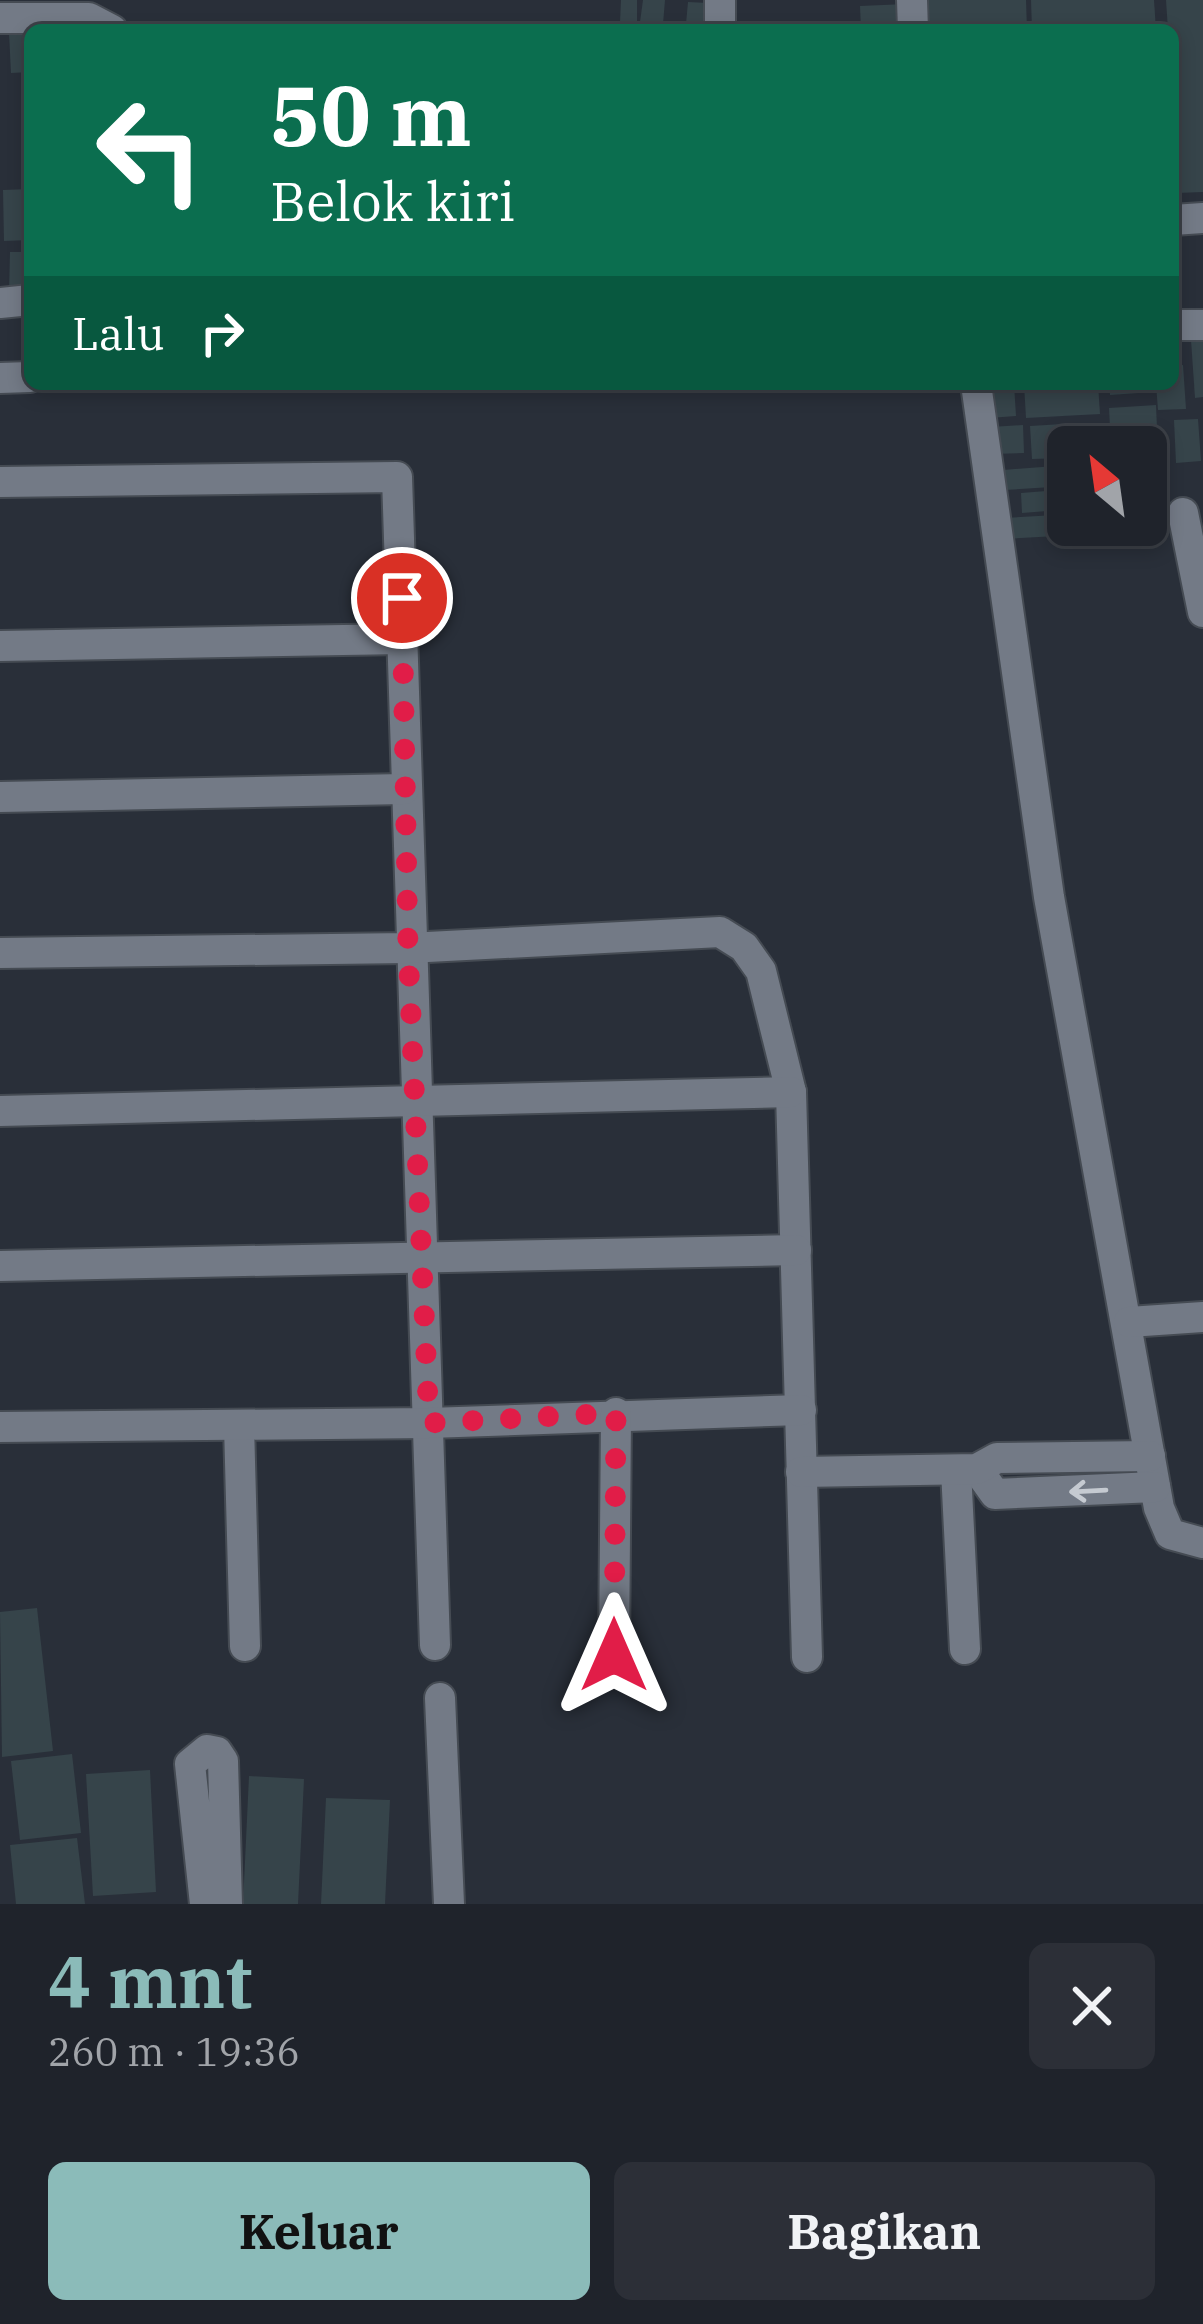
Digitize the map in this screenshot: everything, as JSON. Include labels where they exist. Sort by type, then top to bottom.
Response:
[{"type":"street","points":[[0,19],[89,18],[100,24]]},
{"type":"street","points":[[977,390],[1048,898],[1129,1322],[1155,1487],[1170,1534],[1203,1543]]},
{"type":"street","points":[[0,482],[397,477],[408,948],[435,1645]]},
{"type":"street","points":[[1183,513],[1203,612]]},
{"type":"street","points":[[0,646],[403,639]]},
{"type":"street","points":[[0,797],[404,788]]},
{"type":"street","points":[[0,953],[408,948],[720,932],[744,947],[760,971],[791,1092],[807,1657]]},
{"type":"street","points":[[0,1111],[791,1092]]},
{"type":"street","points":[[0,1266],[796,1250]]},
{"type":"street","points":[[1129,1322],[1203,1317]]},
{"type":"street","points":[[0,1427],[429,1423],[801,1410]]},
{"type":"street","points":[[614,1655],[616,1413]]},
{"type":"street","points":[[239,1425],[245,1646]]},
{"type":"street","points":[[801,1472],[967,1469],[997,1458],[1150,1456]]},
{"type":"street","points":[[967,1469],[995,1494],[1155,1487]]},
{"type":"street","points":[[965,1649],[967,1469]]},
{"type":"street","points":[[440,1699],[449,1904]]},
{"type":"street","points":[[205,1904],[190,1764],[207,1750],[218,1752],[223,1761],[227,1904]]},
{"type":"building","points":[[621,0],[637,0],[637,23],[620,23]]},
{"type":"building","points":[[643,0],[665,0],[663,24],[640,22]]},
{"type":"building","points":[[920,0],[1026,0],[1027,24],[921,24]]},
{"type":"building","points":[[1031,0],[1154,0],[1156,24],[1032,24]]},
{"type":"building","points":[[1166,0],[1203,0],[1203,192],[1179,193],[1179,24],[1168,24]]},
{"type":"building","points":[[688,2],[708,3],[705,24],[686,24]]},
{"type":"building","points":[[906,4],[907,24],[861,24],[860,6]]},
{"type":"building","points":[[24,32],[24,72],[11,73],[9,33]]},
{"type":"building","points":[[24,189],[24,240],[4,241],[3,190]]},
{"type":"building","points":[[10,252],[24,252],[24,294],[9,293]]},
{"type":"building","points":[[1191,340],[1203,340],[1203,397],[1195,398]]},
{"type":"building","points":[[1179,365],[1183,365],[1186,409],[1158,410],[1156,390],[1179,390]]},
{"type":"building","points":[[987,390],[1014,390],[1016,416],[989,418]]},
{"type":"building","points":[[1024,390],[1098,390],[1100,414],[1026,418]]},
{"type":"building","points":[[1110,390],[1153,392],[1110,395]]},
{"type":"building","points":[[1156,405],[1157,426],[1110,426],[1109,408]]},
{"type":"building","points":[[1198,419],[1201,461],[1176,463],[1174,420]]},
{"type":"building","points":[[1063,424],[1047,426],[1047,459],[1032,459],[1030,426]]},
{"type":"building","points":[[1023,425],[1024,453],[992,454],[991,427]]},
{"type":"building","points":[[1047,467],[1047,487],[1004,490],[1003,470]]},
{"type":"building","points":[[1047,491],[1047,511],[1022,513],[1021,493]]},
{"type":"building","points":[[1047,516],[1047,537],[1005,539],[1004,518]]},
{"type":"building","points":[[37,1608],[53,1751],[2,1757],[0,1612]]},
{"type":"building","points":[[72,1754],[81,1833],[20,1840],[11,1761]]},
{"type":"building","points":[[150,1770],[156,1892],[93,1896],[86,1774]]},
{"type":"building","points":[[249,1776],[304,1779],[298,1904],[243,1904]]},
{"type":"building","points":[[326,1798],[390,1800],[385,1904],[321,1904]]},
{"type":"building","points":[[77,1838],[85,1904],[16,1904],[10,1845]]},
{"type":"route","points":[[402,598],[408,948],[429,1423],[616,1413],[614,1655]]}]
